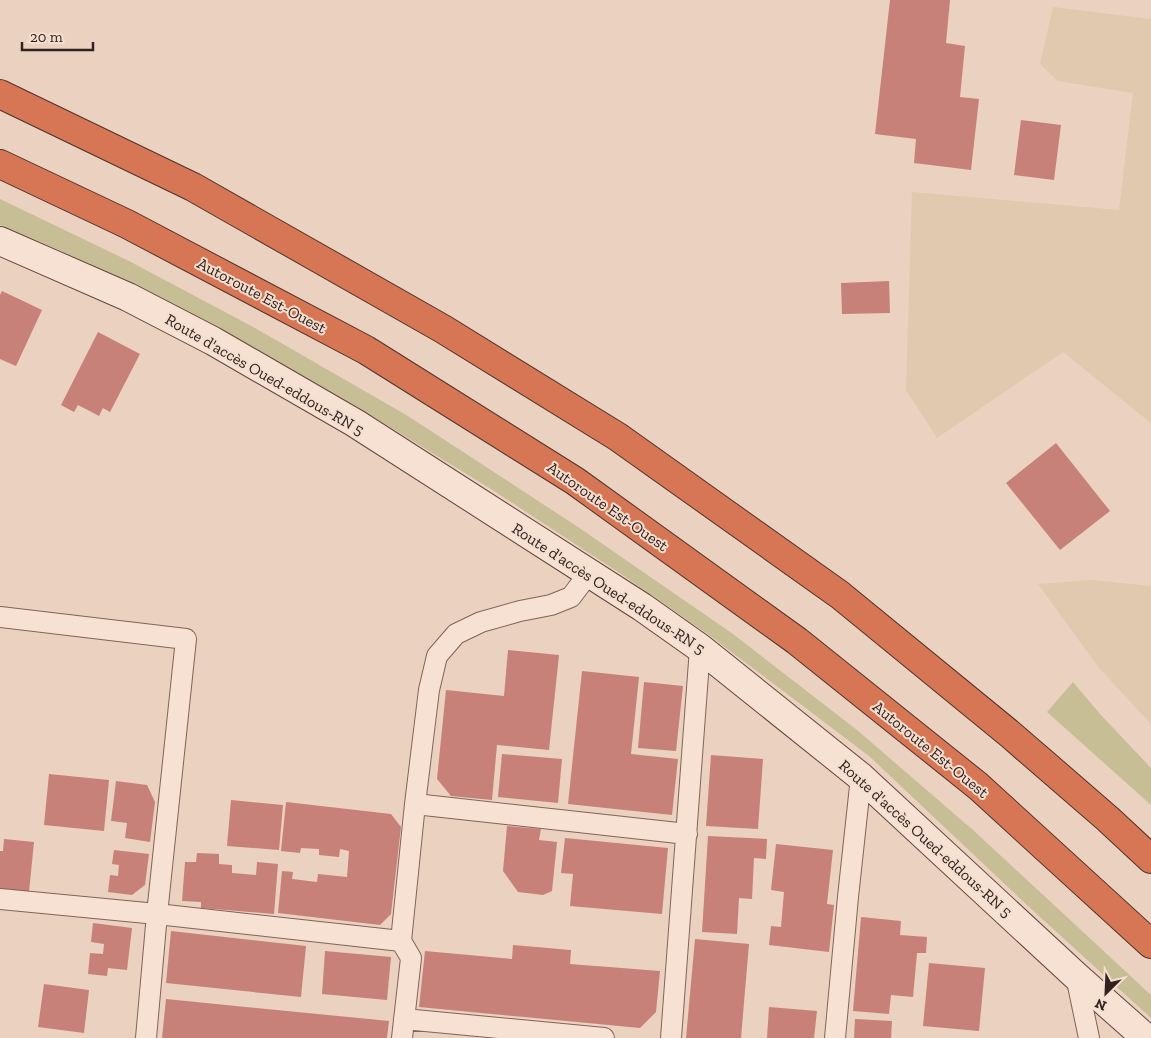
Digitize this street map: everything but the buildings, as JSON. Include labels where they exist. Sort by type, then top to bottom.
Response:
[{"type":"highway","points":[[0,94],[193,187],[443,329],[618,437],[840,594],[1010,735],[1151,858]]},
{"type":"highway","name":"Autoroute Est-Ouest","points":[[0,164],[127,224],[366,350],[575,481],[796,641],[978,786],[1151,944]]},
{"type":"main road","name":"Route d'accès Oued-eddous-RN 5","points":[[0,241],[128,297],[212,341],[354,422],[589,573],[700,648],[862,777],[1076,976],[1146,1038]]},
{"type":"street","points":[[589,573],[571,597],[551,605],[481,622],[456,634],[437,656],[429,690],[401,941],[411,958],[403,1028],[604,1038]]},
{"type":"street","points":[[0,617],[186,639],[146,1038]]},
{"type":"street","points":[[671,1038],[700,648]]},
{"type":"street","points":[[835,1038],[848,897],[862,777]]},
{"type":"street","points":[[415,804],[687,834]]},
{"type":"street","points":[[0,899],[401,941]]},
{"type":"street","points":[[1076,976],[1089,1038]]},
{"type":"shaded area","points":[[1053,7],[1151,19],[1151,423],[1063,352],[937,438],[906,390],[912,192],[1119,210],[1133,93],[1058,81],[1040,64]]},
{"type":"shaded area","points":[[0,199],[129,261],[255,328],[408,416],[578,527],[733,634],[857,730],[973,830],[1151,995],[1151,1018],[1028,906],[869,756],[709,635],[618,572],[491,489],[359,408],[222,331],[57,249],[0,225]]},
{"type":"shaded area","points":[[1092,580],[1151,586],[1151,724],[1099,668],[1038,584]]},
{"type":"shaded area","points":[[1073,682],[1151,768],[1151,805],[1047,712]]}]
